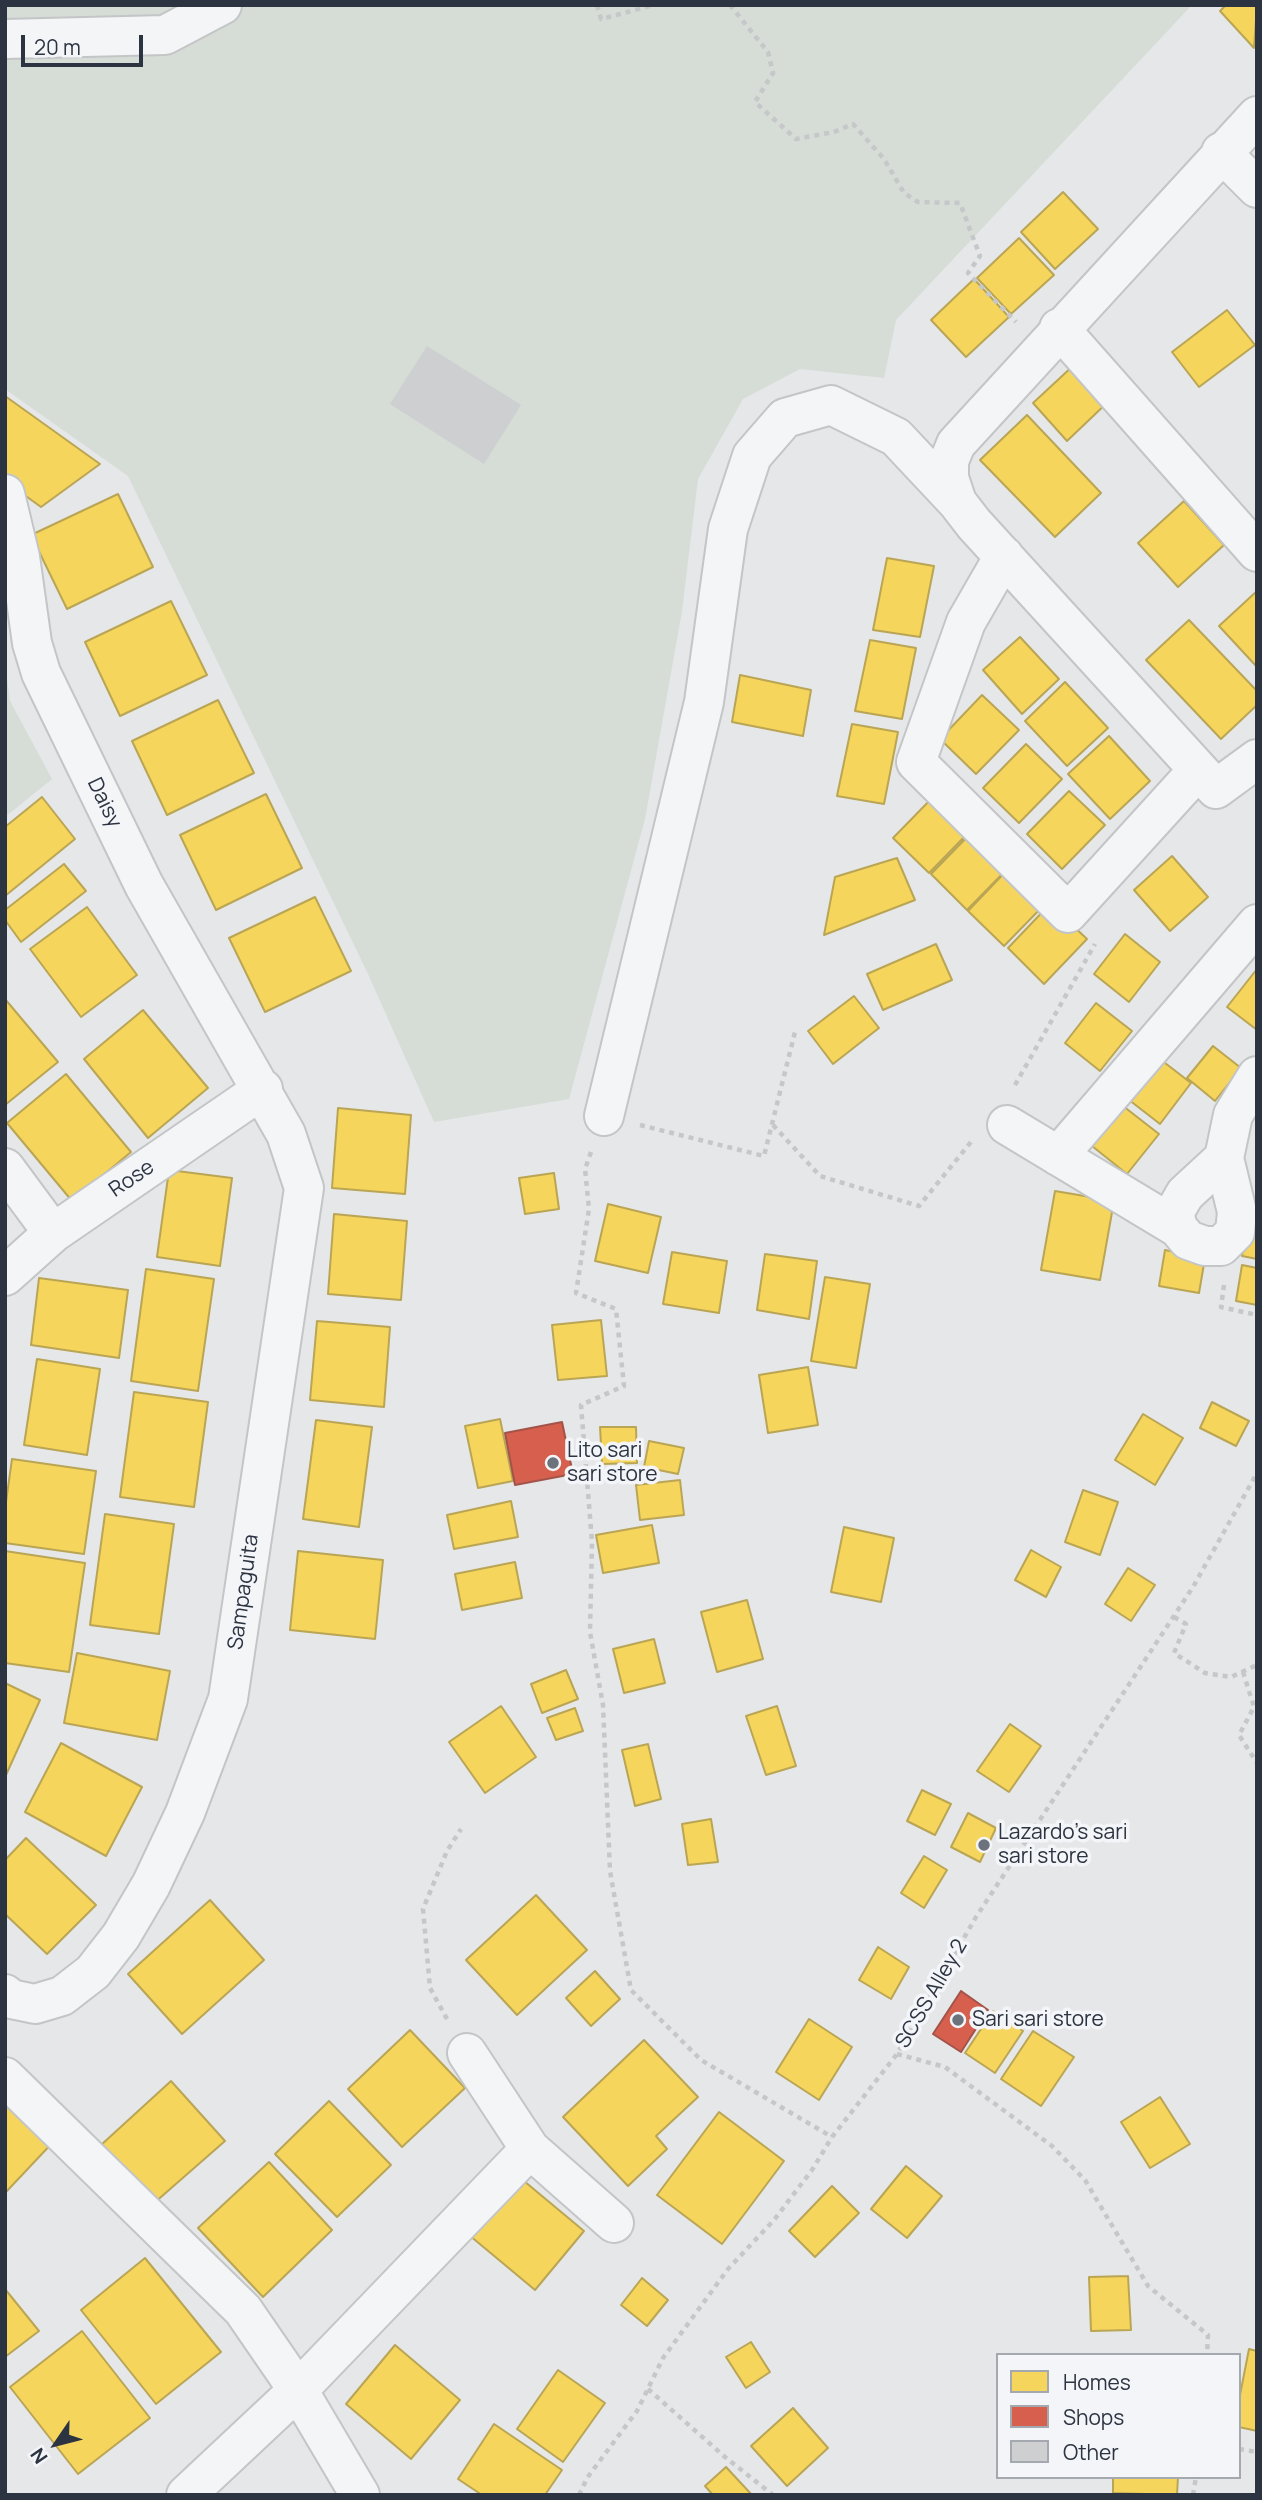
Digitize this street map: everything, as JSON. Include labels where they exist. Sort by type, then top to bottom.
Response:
[{"type":"street","points":[[5,39],[165,35],[222,5]]},
{"type":"street","points":[[957,502],[949,478],[949,461],[956,444],[1050,338],[1257,116]]},
{"type":"street","points":[[1221,152],[1257,188]]},
{"type":"street","points":[[1050,338],[1257,552]]},
{"type":"street","points":[[604,1116],[704,702],[728,529],[752,456],[785,418],[831,405],[895,438],[957,502],[1216,789],[1257,759]]},
{"type":"street","name":"Daisy","points":[[5,494],[20,557],[32,643],[41,673],[144,885],[263,1089]]},
{"type":"street","points":[[1004,556],[966,622],[916,762],[1068,913],[1198,769]]},
{"type":"street","points":[[1058,1156],[1257,924]]},
{"type":"street","points":[[997,1119],[1178,1228],[1188,1241],[1205,1246],[1221,1246],[1235,1232],[1237,1212],[1224,1158],[1233,1115],[1257,1076]]},
{"type":"street","name":"Rose","points":[[5,1276],[53,1233],[263,1089]]},
{"type":"street","name":"Sampaguita","points":[[5,1994],[11,1999],[35,2004],[62,1996],[93,1972],[121,1936],[151,1885],[185,1813],[228,1699],[304,1188],[286,1134],[263,1089]]},
{"type":"street","points":[[1178,1228],[1174,1213],[1185,1194],[1224,1158]]},
{"type":"street","points":[[5,1168],[53,1233]]},
{"type":"street","points":[[467,2053],[530,2149],[614,2223]]},
{"type":"street","points":[[5,2077],[243,2310],[298,2390],[360,2495]]},
{"type":"street","points":[[186,2495],[298,2390],[530,2149]]},
{"type":"path","points":[[597,5],[601,19],[654,5]]},
{"type":"path","points":[[730,5],[768,52],[773,72],[755,102],[796,139],[834,132],[853,124],[884,159],[904,193],[918,202],[960,203],[980,256],[968,273],[1050,338]]},
{"type":"path","points":[[773,1125],[820,1176],[919,1206],[997,1119],[1097,941],[1068,913]]},
{"type":"path","points":[[796,1028],[764,1156],[604,1116],[585,1169],[589,1209],[576,1293],[616,1309],[624,1386],[581,1405],[592,1542],[590,1632],[603,1705],[604,1793],[610,1871],[631,1990],[701,2060],[832,2137]]},
{"type":"path","points":[[1221,1307],[1257,1315]]},
{"type":"path","name":"SCSS Alley 2","points":[[579,2495],[587,2478],[637,2411],[663,2358],[728,2269],[774,2220],[812,2170],[832,2137],[897,2054],[976,1917],[1174,1617],[1257,1472]]},
{"type":"path","points":[[1174,1617],[1186,1624],[1174,1653],[1205,1673],[1231,1677],[1257,1665]]},
{"type":"path","points":[[1242,1672],[1254,1707],[1239,1735],[1257,1763]]},
{"type":"path","points":[[461,1829],[447,1851],[423,1909],[429,1988],[467,2053]]},
{"type":"path","points":[[897,2054],[945,2067],[1052,2146],[1085,2180],[1148,2286],[1208,2335],[1207,2353]]},
{"type":"path","points":[[648,2389],[773,2495]]},
{"type":"shaded area","points":[[5,5],[1192,5],[896,320],[884,378],[800,369],[743,399],[698,479],[682,611],[645,819],[569,1099],[434,1122],[368,974],[128,476],[5,389]]},
{"type":"shaded area","points":[[5,662],[10,701],[52,779],[5,817]]},
{"type":"building: Homes","points":[[1226,5],[1257,5],[1254,48],[1220,11]]},
{"type":"building: Homes","points":[[1063,192],[1098,229],[1055,269],[1021,232]]},
{"type":"building: Homes","points":[[1019,238],[1054,275],[1011,314],[977,278]]},
{"type":"building: Homes","points":[[974,279],[1009,317],[966,357],[931,320]]},
{"type":"building: Homes","points":[[1227,310],[1255,345],[1199,387],[1172,352]]},
{"type":"building: Homes","points":[[1075,364],[1110,400],[1067,441],[1033,403]]},
{"type":"building: Homes","points":[[5,396],[100,464],[41,507],[5,481]]},
{"type":"building: Homes","points":[[1027,415],[1101,493],[1055,537],[980,460]]},
{"type":"building: Homes","points":[[118,494],[153,567],[67,609],[31,535]]},
{"type":"building: Homes","points":[[1184,501],[1224,545],[1178,587],[1138,543]]},
{"type":"building: Homes","points":[[887,558],[934,566],[920,637],[873,630]]},
{"type":"building: Homes","points":[[1257,591],[1257,667],[1219,626]]},
{"type":"building: Homes","points":[[171,601],[207,675],[120,716],[85,642]]},
{"type":"building: Homes","points":[[1189,620],[1257,691],[1257,705],[1221,739],[1146,660]]},
{"type":"building: Homes","points":[[1020,637],[1059,679],[1022,714],[983,670]]},
{"type":"building: Homes","points":[[870,640],[916,648],[902,719],[855,711]]},
{"type":"building: Homes","points":[[740,675],[811,690],[803,736],[732,722]]},
{"type":"building: Homes","points":[[1065,682],[1108,728],[1067,766],[1025,721]]},
{"type":"building: Homes","points":[[982,695],[1019,730],[976,774],[940,739]]},
{"type":"building: Homes","points":[[218,700],[254,773],[167,815],[132,741]]},
{"type":"building: Homes","points":[[852,724],[898,732],[884,804],[837,796]]},
{"type":"building: Homes","points":[[1109,736],[1150,781],[1110,819],[1068,774]]},
{"type":"building: Homes","points":[[1026,744],[1062,779],[1019,823],[983,788]]},
{"type":"building: Homes","points":[[1069,791],[1105,825],[1062,869],[1027,834]]},
{"type":"building: Homes","points":[[266,794],[302,868],[216,910],[180,835]]},
{"type":"building: Homes","points":[[936,794],[972,829],[929,873],[893,838]]},
{"type":"building: Homes","points":[[42,797],[75,839],[5,896],[5,827]]},
{"type":"building: Homes","points":[[974,830],[1010,866],[967,910],[931,874]]},
{"type":"building: Homes","points":[[1172,856],[1208,897],[1170,931],[1134,890]]},
{"type":"building: Homes","points":[[897,858],[915,900],[824,935],[835,877]]},
{"type":"building: Homes","points":[[64,864],[86,891],[21,942],[5,920],[5,910]]},
{"type":"building: Homes","points":[[1011,866],[1047,902],[1004,946],[968,911]]},
{"type":"building: Homes","points":[[315,897],[351,971],[265,1012],[229,938]]},
{"type":"building: Homes","points":[[1050,904],[1087,939],[1044,984],[1008,948]]},
{"type":"building: Homes","points":[[87,907],[137,975],[81,1017],[30,949]]},
{"type":"building: Homes","points":[[1125,934],[1160,962],[1129,1002],[1094,974]]},
{"type":"building: Homes","points":[[936,944],[952,980],[883,1010],[867,974]]},
{"type":"building: Homes","points":[[1257,969],[1257,1030],[1227,1007]]},
{"type":"building: Homes","points":[[854,996],[879,1028],[833,1064],[808,1031]]},
{"type":"building: Homes","points":[[5,999],[58,1062],[5,1105]]},
{"type":"building: Homes","points":[[1096,1003],[1132,1031],[1100,1071],[1065,1043]]},
{"type":"building: Homes","points":[[143,1010],[208,1088],[148,1138],[84,1059]]},
{"type":"building: Homes","points":[[1213,1046],[1241,1068],[1215,1101],[1187,1078]]},
{"type":"building: Homes","points":[[1156,1056],[1191,1083],[1160,1124],[1124,1096]]},
{"type":"building: Homes","points":[[66,1074],[131,1152],[72,1201],[7,1123]]},
{"type":"building: Homes","points":[[1123,1106],[1159,1134],[1127,1174],[1092,1146]]},
{"type":"building: Homes","points":[[338,1108],[411,1115],[405,1194],[332,1188]]},
{"type":"building: Homes","points":[[169,1170],[232,1178],[220,1266],[157,1257]]},
{"type":"building: Homes","points":[[554,1173],[559,1209],[525,1214],[519,1178]]},
{"type":"building: Homes","points":[[1055,1191],[1114,1201],[1100,1280],[1041,1270]]},
{"type":"building: Homes","points":[[608,1204],[661,1217],[648,1273],[595,1261]]},
{"type":"building: Homes","points":[[334,1214],[407,1221],[401,1300],[328,1294]]},
{"type":"building: Homes","points":[[1249,1221],[1257,1222],[1257,1259],[1242,1256]]},
{"type":"building: Homes","points":[[1165,1250],[1205,1258],[1199,1293],[1159,1286]]},
{"type":"building: Homes","points":[[672,1252],[727,1261],[719,1313],[663,1304]]},
{"type":"building: Homes","points":[[765,1254],[817,1261],[809,1319],[757,1310]]},
{"type":"building: Homes","points":[[1242,1265],[1257,1268],[1257,1305],[1236,1301]]},
{"type":"building: Homes","points":[[146,1269],[214,1279],[198,1391],[131,1381]]},
{"type":"building: Homes","points":[[825,1277],[870,1284],[856,1368],[811,1361]]},
{"type":"building: Homes","points":[[39,1278],[128,1290],[119,1358],[31,1345]]},
{"type":"building: Homes","points":[[601,1320],[607,1376],[558,1380],[552,1325]]},
{"type":"building: Homes","points":[[317,1321],[390,1327],[384,1407],[310,1400]]},
{"type":"building: Homes","points":[[37,1359],[100,1369],[87,1455],[24,1445]]},
{"type":"building: Homes","points":[[808,1367],[818,1425],[768,1433],[759,1375]]},
{"type":"building: Homes","points":[[134,1392],[208,1402],[194,1507],[120,1497]]},
{"type":"building: Homes","points":[[1212,1402],[1249,1421],[1236,1446],[1200,1428]]},
{"type":"building: Homes","points":[[1143,1414],[1183,1438],[1155,1485],[1115,1460]]},
{"type":"building: Homes","points":[[500,1419],[513,1481],[478,1488],[465,1426]]},
{"type":"building: Homes","points":[[316,1420],[372,1427],[359,1527],[303,1519]]},
{"type":"building: Homes","points":[[600,1427],[636,1427],[637,1463],[602,1464]]},
{"type":"building: Homes","points":[[649,1441],[684,1448],[678,1474],[644,1467]]},
{"type":"building: Homes","points":[[12,1459],[96,1471],[84,1554],[5,1543],[5,1509]]},
{"type":"building: Homes","points":[[680,1480],[684,1515],[640,1520],[636,1485]]},
{"type":"building: Homes","points":[[1083,1490],[1118,1502],[1100,1555],[1065,1542]]},
{"type":"building: Homes","points":[[511,1501],[518,1537],[454,1549],[447,1515]]},
{"type":"building: Homes","points":[[105,1514],[174,1524],[159,1634],[90,1625]]},
{"type":"building: Homes","points":[[652,1525],[659,1563],[603,1573],[596,1535]]},
{"type":"building: Homes","points":[[844,1527],[894,1538],[881,1602],[831,1592]]},
{"type":"building: Homes","points":[[1031,1550],[1061,1567],[1046,1597],[1015,1580]]},
{"type":"building: Homes","points":[[5,1551],[85,1563],[69,1672],[5,1663]]},
{"type":"building: Homes","points":[[298,1551],[383,1560],[375,1639],[290,1630]]},
{"type":"building: Homes","points":[[515,1562],[522,1598],[462,1610],[455,1574]]},
{"type":"building: Homes","points":[[1128,1568],[1155,1585],[1131,1621],[1105,1604]]},
{"type":"building: Homes","points":[[747,1600],[763,1659],[717,1672],[701,1612]]},
{"type":"building: Homes","points":[[654,1639],[665,1683],[624,1693],[613,1649]]},
{"type":"building: Homes","points":[[77,1653],[170,1671],[157,1740],[64,1723]]},
{"type":"building: Homes","points":[[566,1670],[578,1699],[542,1713],[531,1684]]},
{"type":"building: Homes","points":[[5,1683],[40,1700],[6,1775],[5,1775]]},
{"type":"building: Homes","points":[[501,1706],[536,1757],[485,1793],[449,1742]]},
{"type":"building: Homes","points":[[777,1706],[796,1766],[766,1775],[746,1716]]},
{"type":"building: Homes","points":[[575,1708],[583,1731],[556,1740],[547,1718]]},
{"type":"building: Homes","points":[[1010,1724],[1041,1746],[1009,1792],[977,1771]]},
{"type":"building: Homes","points":[[61,1743],[142,1787],[106,1856],[25,1812]]},
{"type":"building: Homes","points":[[648,1744],[661,1799],[635,1806],[622,1750]]},
{"type":"building: Homes","points":[[922,1790],[951,1804],[935,1835],[907,1821]]},
{"type":"building: Homes","points":[[968,1813],[996,1828],[980,1862],[951,1847]]},
{"type":"building: Homes","points":[[711,1819],[718,1862],[688,1865],[682,1824]]},
{"type":"building: Homes","points":[[26,1838],[96,1905],[47,1954],[5,1914],[5,1860]]},
{"type":"building: Homes","points":[[924,1856],[947,1870],[924,1908],[901,1893]]},
{"type":"building: Homes","points":[[536,1895],[587,1950],[517,2015],[466,1960]]},
{"type":"building: Homes","points":[[210,1900],[264,1960],[182,2034],[128,1974]]},
{"type":"building: Homes","points":[[878,1947],[909,1967],[891,1999],[859,1980]]},
{"type":"building: Homes","points":[[595,1971],[620,1999],[591,2026],[566,1998]]},
{"type":"building: Homes","points":[[993,2011],[1023,2031],[995,2073],[965,2053]]},
{"type":"building: Homes","points":[[809,2019],[852,2047],[819,2100],[776,2072]]},
{"type":"building: Homes","points":[[410,2030],[465,2088],[402,2147],[348,2089]]},
{"type":"building: Homes","points":[[1033,2031],[1074,2057],[1041,2106],[1001,2079]]},
{"type":"building: Homes","points":[[644,2040],[698,2097],[656,2136],[667,2149],[628,2186],[563,2117]]},
{"type":"building: Homes","points":[[171,2081],[225,2141],[153,2204],[101,2145]]},
{"type":"building: Homes","points":[[5,2092],[55,2140],[6,2192],[5,2191]]},
{"type":"building: Homes","points":[[1160,2097],[1190,2144],[1150,2168],[1121,2122]]},
{"type":"building: Homes","points":[[329,2101],[391,2165],[337,2217],[275,2154]]},
{"type":"building: Homes","points":[[719,2112],[784,2161],[722,2244],[657,2195]]},
{"type":"building: Homes","points":[[269,2162],[332,2230],[263,2297],[198,2228]]},
{"type":"building: Homes","points":[[906,2166],[942,2196],[907,2238],[871,2209]]},
{"type":"building: Homes","points":[[518,2176],[584,2231],[535,2290],[469,2235]]},
{"type":"building: Homes","points":[[832,2186],[859,2213],[815,2257],[789,2231]]},
{"type":"building: Homes","points":[[145,2258],[221,2352],[156,2404],[81,2310]]},
{"type":"building: Homes","points":[[1128,2276],[1131,2330],[1091,2331],[1089,2277]]},
{"type":"building: Homes","points":[[642,2278],[668,2300],[647,2326],[621,2305]]},
{"type":"building: Homes","points":[[5,2289],[39,2331],[5,2357]]},
{"type":"building: Homes","points":[[82,2331],[150,2418],[78,2474],[10,2387]]},
{"type":"building: Homes","points":[[751,2342],[770,2372],[746,2388],[726,2357]]},
{"type":"building: Homes","points":[[395,2345],[460,2400],[411,2459],[346,2404]]},
{"type":"building: Homes","points":[[1249,2349],[1257,2351],[1257,2431],[1241,2427],[1241,2390]]},
{"type":"building: Homes","points":[[558,2370],[605,2403],[563,2462],[517,2429]]},
{"type":"building: Homes","points":[[793,2408],[828,2448],[787,2486],[751,2446]]},
{"type":"building: Homes","points":[[494,2424],[562,2470],[545,2495],[482,2495],[458,2479]]},
{"type":"building: Homes","points":[[726,2467],[752,2495],[713,2495],[705,2486]]},
{"type":"building: Homes","points":[[1113,2479],[1178,2479],[1177,2495],[1113,2493]]},
{"type":"building: Shops","points":[[562,1422],[573,1474],[515,1485],[505,1433]]},
{"type":"building: Shops","points":[[961,1991],[988,2010],[961,2052],[933,2034]]},
{"type":"building: Other","points":[[427,346],[521,405],[484,464],[390,404]]},
{"type":"place","name":"Lito sari sari store","points":[[553,1463]]},
{"type":"place","name":"Lazardo’s sari sari store","points":[[984,1845]]},
{"type":"place","name":"Sari sari store","points":[[958,2020]]}]
